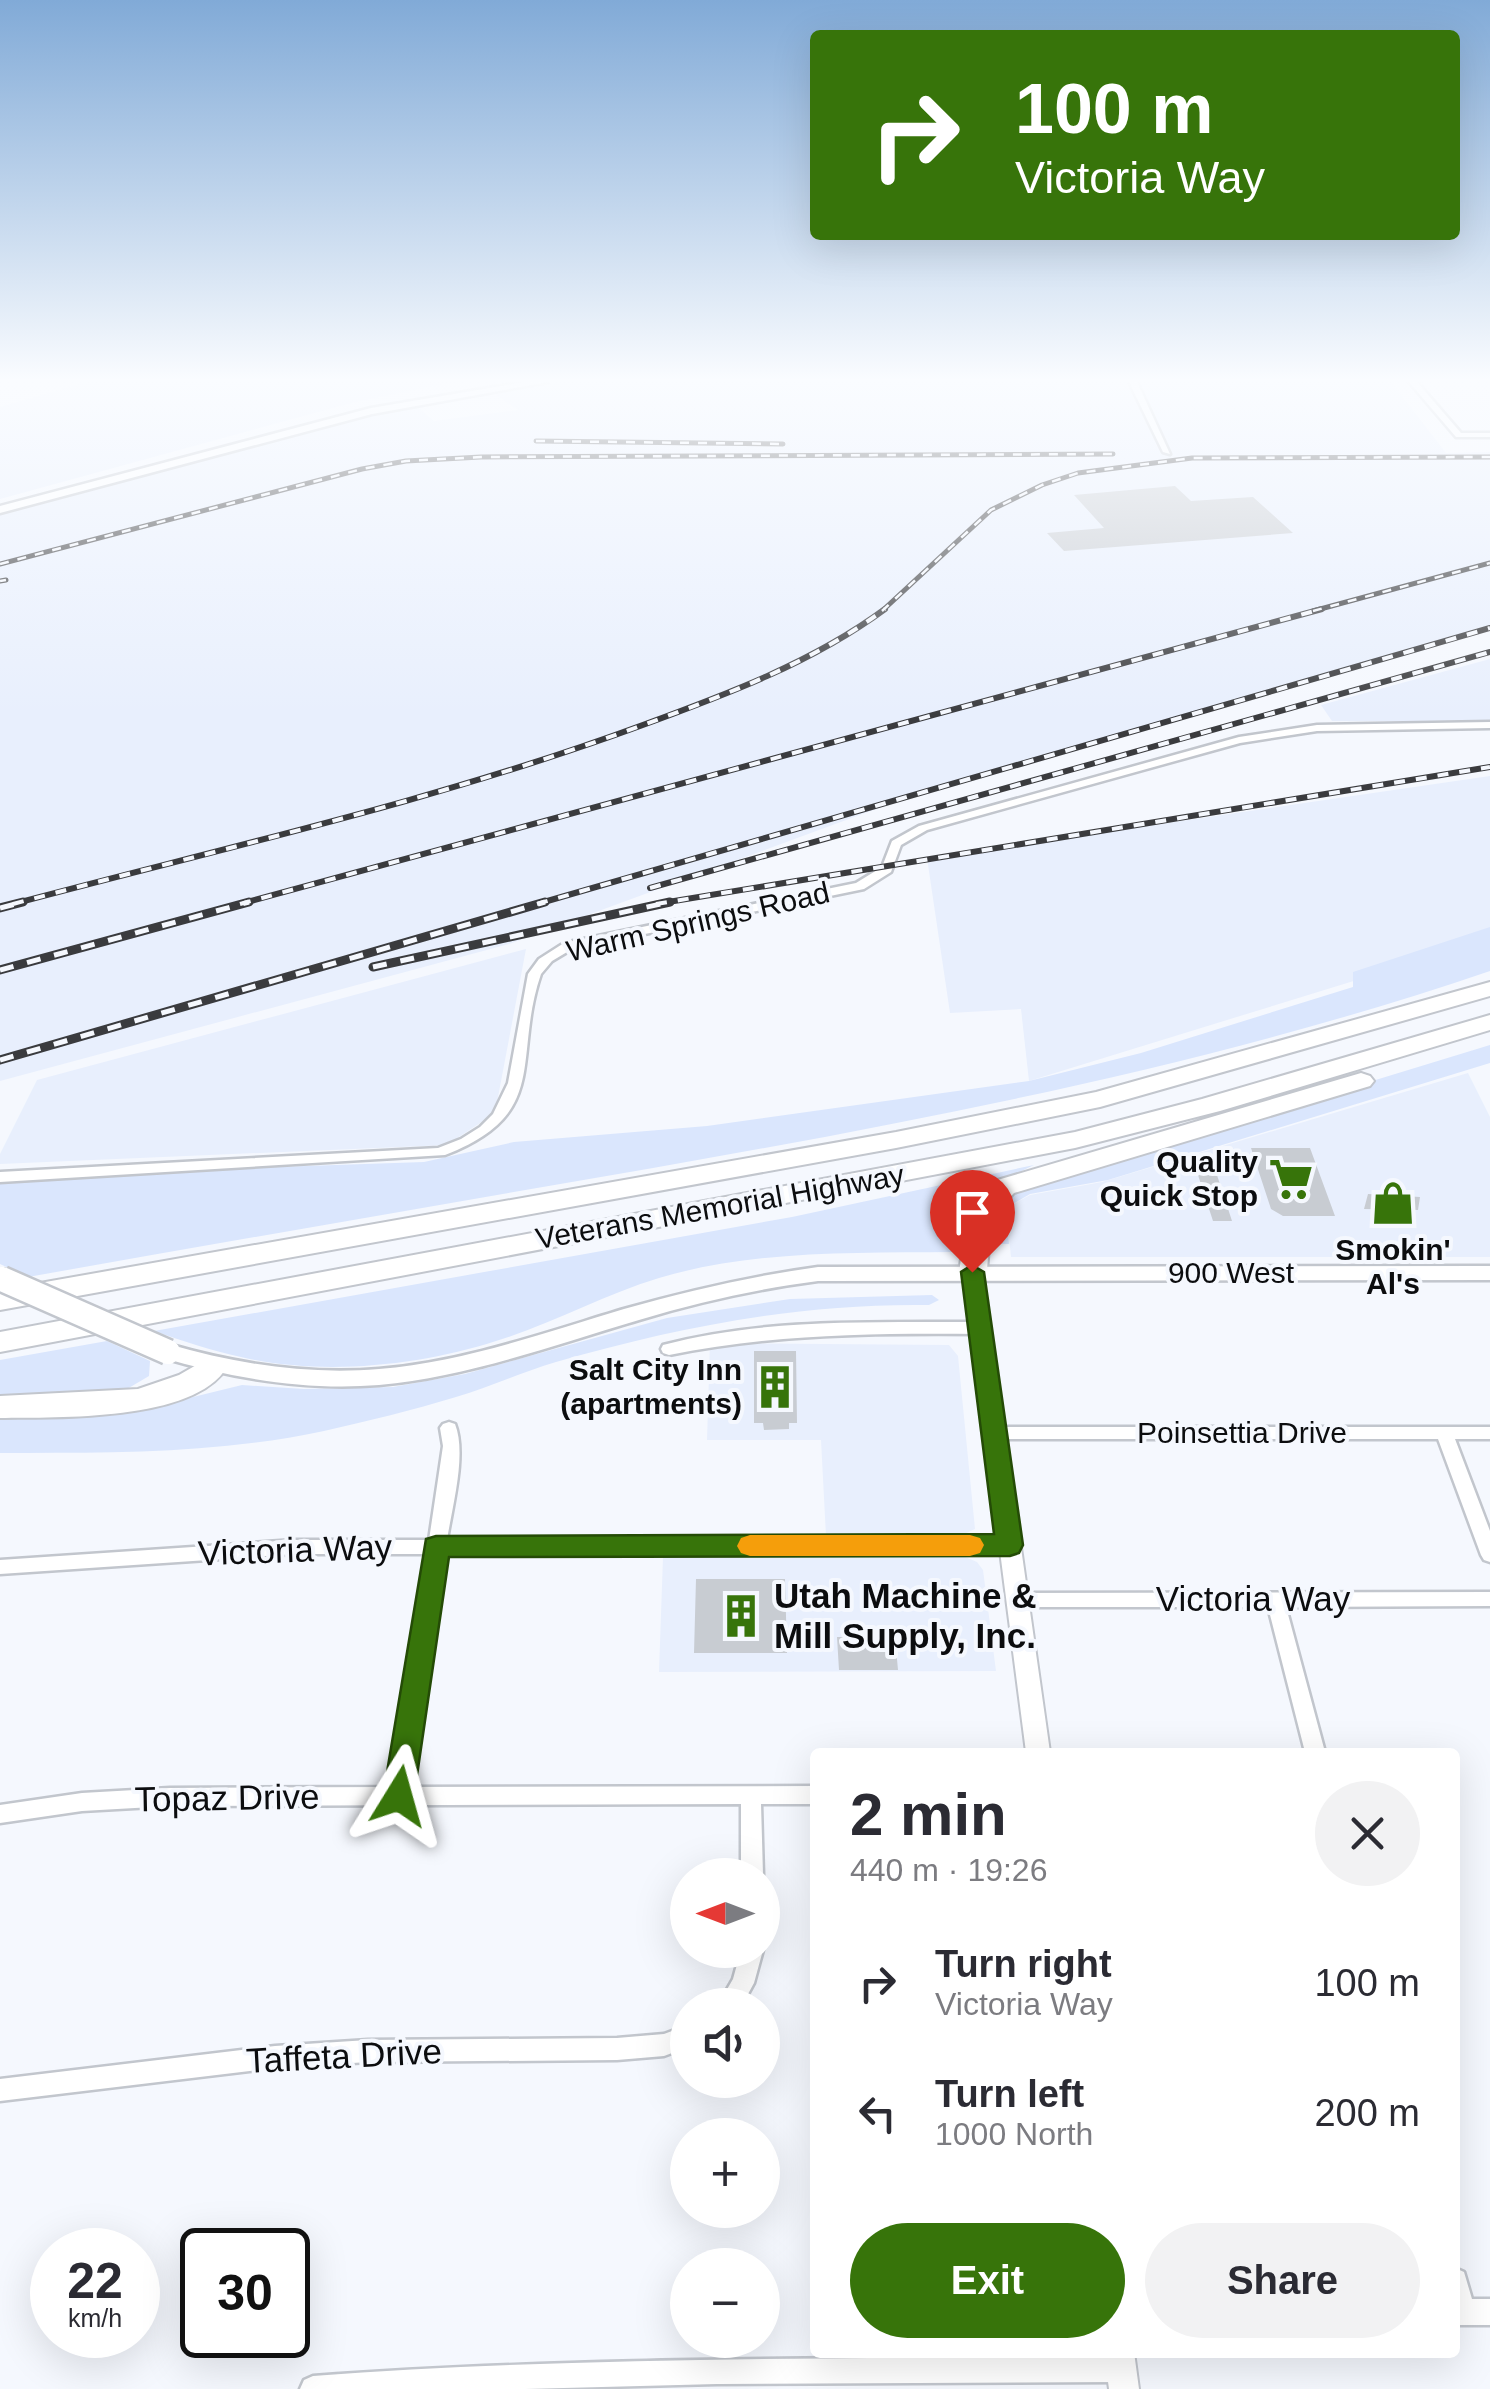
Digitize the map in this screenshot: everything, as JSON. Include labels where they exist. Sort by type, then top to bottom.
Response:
[{"type":"highway","name":"Veterans Memorial Highway","points":[[0,1300],[896,1140],[1100,1099],[1490,989]]},
{"type":"highway","name":"Veterans Memorial Highway","points":[[0,1342],[1075,1140],[1211,1105],[1490,1022]]},
{"type":"highway","points":[[972,1272],[975,1226],[984,1206],[1004,1187],[1336,1089],[1490,1037]]},
{"type":"highway","points":[[0,1407],[136,1400],[182,1388],[212,1366]]},
{"type":"main road","points":[[0,502],[32,493]]},
{"type":"main road","points":[[0,510],[61,493]]},
{"type":"main road","name":"900 West","points":[[0,1278],[168,1352],[212,1366],[325,1378],[445,1367],[748,1282],[818,1274],[1490,1273]]},
{"type":"street","name":"Warm Springs Road","points":[[0,1177],[440,1152],[475,1138],[503,1116],[513,1098],[532,982],[542,962],[568,946],[860,886],[887,868],[896,842],[923,828],[1239,740],[1317,728],[1490,725]]},
{"type":"street","points":[[972,1272],[1037,1748]]},
{"type":"street","points":[[669,1349],[732,1334],[774,1330],[980,1328]]},
{"type":"street","points":[[399,1796],[452,1446],[449,1428]]},
{"type":"street","points":[[1444,1433],[1490,1555]]},
{"type":"street","name":"Poinsettia Drive","points":[[994,1434],[1490,1433]]},
{"type":"street","name":"Victoria Way","points":[[0,1567],[294,1547],[1010,1545]]},
{"type":"street","points":[[1275,1599],[1315,1748]]},
{"type":"street","name":"Victoria Way","points":[[1017,1600],[1490,1599]]},
{"type":"street","points":[[751,1795],[752,1858]]},
{"type":"street","name":"Topaz Drive","points":[[0,1814],[125,1798],[810,1795]]},
{"type":"street","name":"Taffeta Drive","points":[[0,2090],[276,2057],[368,2051],[641,2048],[670,2041]]},
{"type":"street","points":[[1460,2312],[1490,2312]]},
{"type":"street","points":[[312,2389],[501,2374],[619,2371],[1122,2370]]},
{"type":"shaded area","points":[[78,493],[1490,493],[1490,626],[914,795],[509,944],[0,1081],[0,514]]},
{"type":"shaded area","points":[[1490,659],[1490,721],[1332,721],[1321,705]]},
{"type":"shaded area","points":[[1490,776],[1490,939],[1029,1081],[1021,1009],[950,1013],[927,858]]},
{"type":"shaded area","points":[[1490,927],[1490,971],[1284,1034],[1075,1086],[759,1149],[28,1277],[0,1264],[0,1183],[192,1170],[424,1162],[514,1142],[707,1126],[1029,1081],[1141,1053],[1353,987],[1353,972]]},
{"type":"shaded area","points":[[526,949],[495,1113],[447,1145],[0,1164],[0,1154],[37,1080]]},
{"type":"shaded area","points":[[1490,1045],[1490,1063],[1108,1180],[1030,1194],[1006,1208],[1009,1244],[991,1244],[1001,1209],[1029,1186]]},
{"type":"shaded area","points":[[1468,1073],[1490,1117],[1490,1257],[1011,1257],[1006,1208],[1030,1195],[1102,1182]]},
{"type":"shaded area","points":[[1034,1165],[977,1193],[959,1224],[952,1252],[804,1255],[695,1269],[638,1285],[517,1334],[435,1357],[370,1365],[304,1366],[230,1355],[154,1331],[792,1217]]},
{"type":"shaded area","points":[[932,1295],[939,1300],[929,1305],[787,1313],[648,1338],[556,1362],[423,1406],[284,1439],[163,1451],[0,1453],[0,1417],[136,1411],[242,1385],[304,1389],[393,1387],[465,1374],[667,1318],[790,1299]]},
{"type":"shaded area","points":[[107,1341],[150,1361],[149,1376],[127,1389],[0,1398],[0,1360]]},
{"type":"shaded area","points":[[710,1343],[949,1345],[958,1356],[975,1529],[960,1536],[826,1536],[821,1440],[707,1440]]},
{"type":"shaded area","points":[[963,1556],[977,1562],[983,1570],[996,1671],[659,1672],[663,1557]]},
{"type":"building","points":[[1183,493],[1191,501],[1253,497],[1293,533],[1064,551],[1047,533],[1104,528],[1074,495]]},
{"type":"building","name":"Quality Quick Stop","points":[[1251,1148],[1310,1148],[1335,1216],[1283,1216],[1271,1209]]},
{"type":"building","points":[[1197,1172],[1216,1172],[1232,1221],[1213,1221]]},
{"type":"building","name":"Smokin' Al's","points":[[1368,1194],[1420,1197],[1418,1210],[1364,1209]]},
{"type":"building","name":"Salt City Inn (apartments)","points":[[754,1351],[796,1351],[797,1423],[789,1423],[789,1429],[764,1430],[763,1423],[754,1423]]},
{"type":"building","name":"Utah Machine & Mill Supply, Inc.","points":[[696,1579],[785,1579],[787,1653],[694,1653]]},
{"type":"building","points":[[837,1637],[895,1637],[898,1670],[839,1670]]},
{"type":"railway","points":[[0,564],[269,493]]},
{"type":"railway","points":[[882,611],[991,510],[1025,493]]},
{"type":"railway","points":[[1313,611],[1490,563]]},
{"type":"railway","points":[[0,581],[6,580]]},
{"type":"railway","points":[[13,904],[329,822],[563,753],[736,690],[828,646],[885,609]]},
{"type":"railway","points":[[240,904],[1322,609]]},
{"type":"railway","points":[[537,904],[1490,628]]},
{"type":"railway","points":[[650,888],[1490,652]]},
{"type":"railway","points":[[656,904],[1490,767]]},
{"type":"railway","points":[[0,908],[23,902]]},
{"type":"railway","points":[[0,970],[249,902]]},
{"type":"railway","points":[[0,1060],[545,902]]},
{"type":"railway","points":[[373,967],[670,902]]},
{"type":"slow traffic","points":[[750,1546],[970,1545]]},
{"type":"place","name":"Quality Quick Stop","points":[[1291,1179]]},
{"type":"place","name":"Smokin' Al's","points":[[1393,1203]]},
{"type":"place","name":"Salt City Inn (apartments)","points":[[775,1387]]},
{"type":"place","name":"Utah Machine & Mill Supply, Inc.","points":[[741,1616]]},
{"type":"route","points":[[399,1796],[436,1546],[1010,1545],[972,1272]]}]
